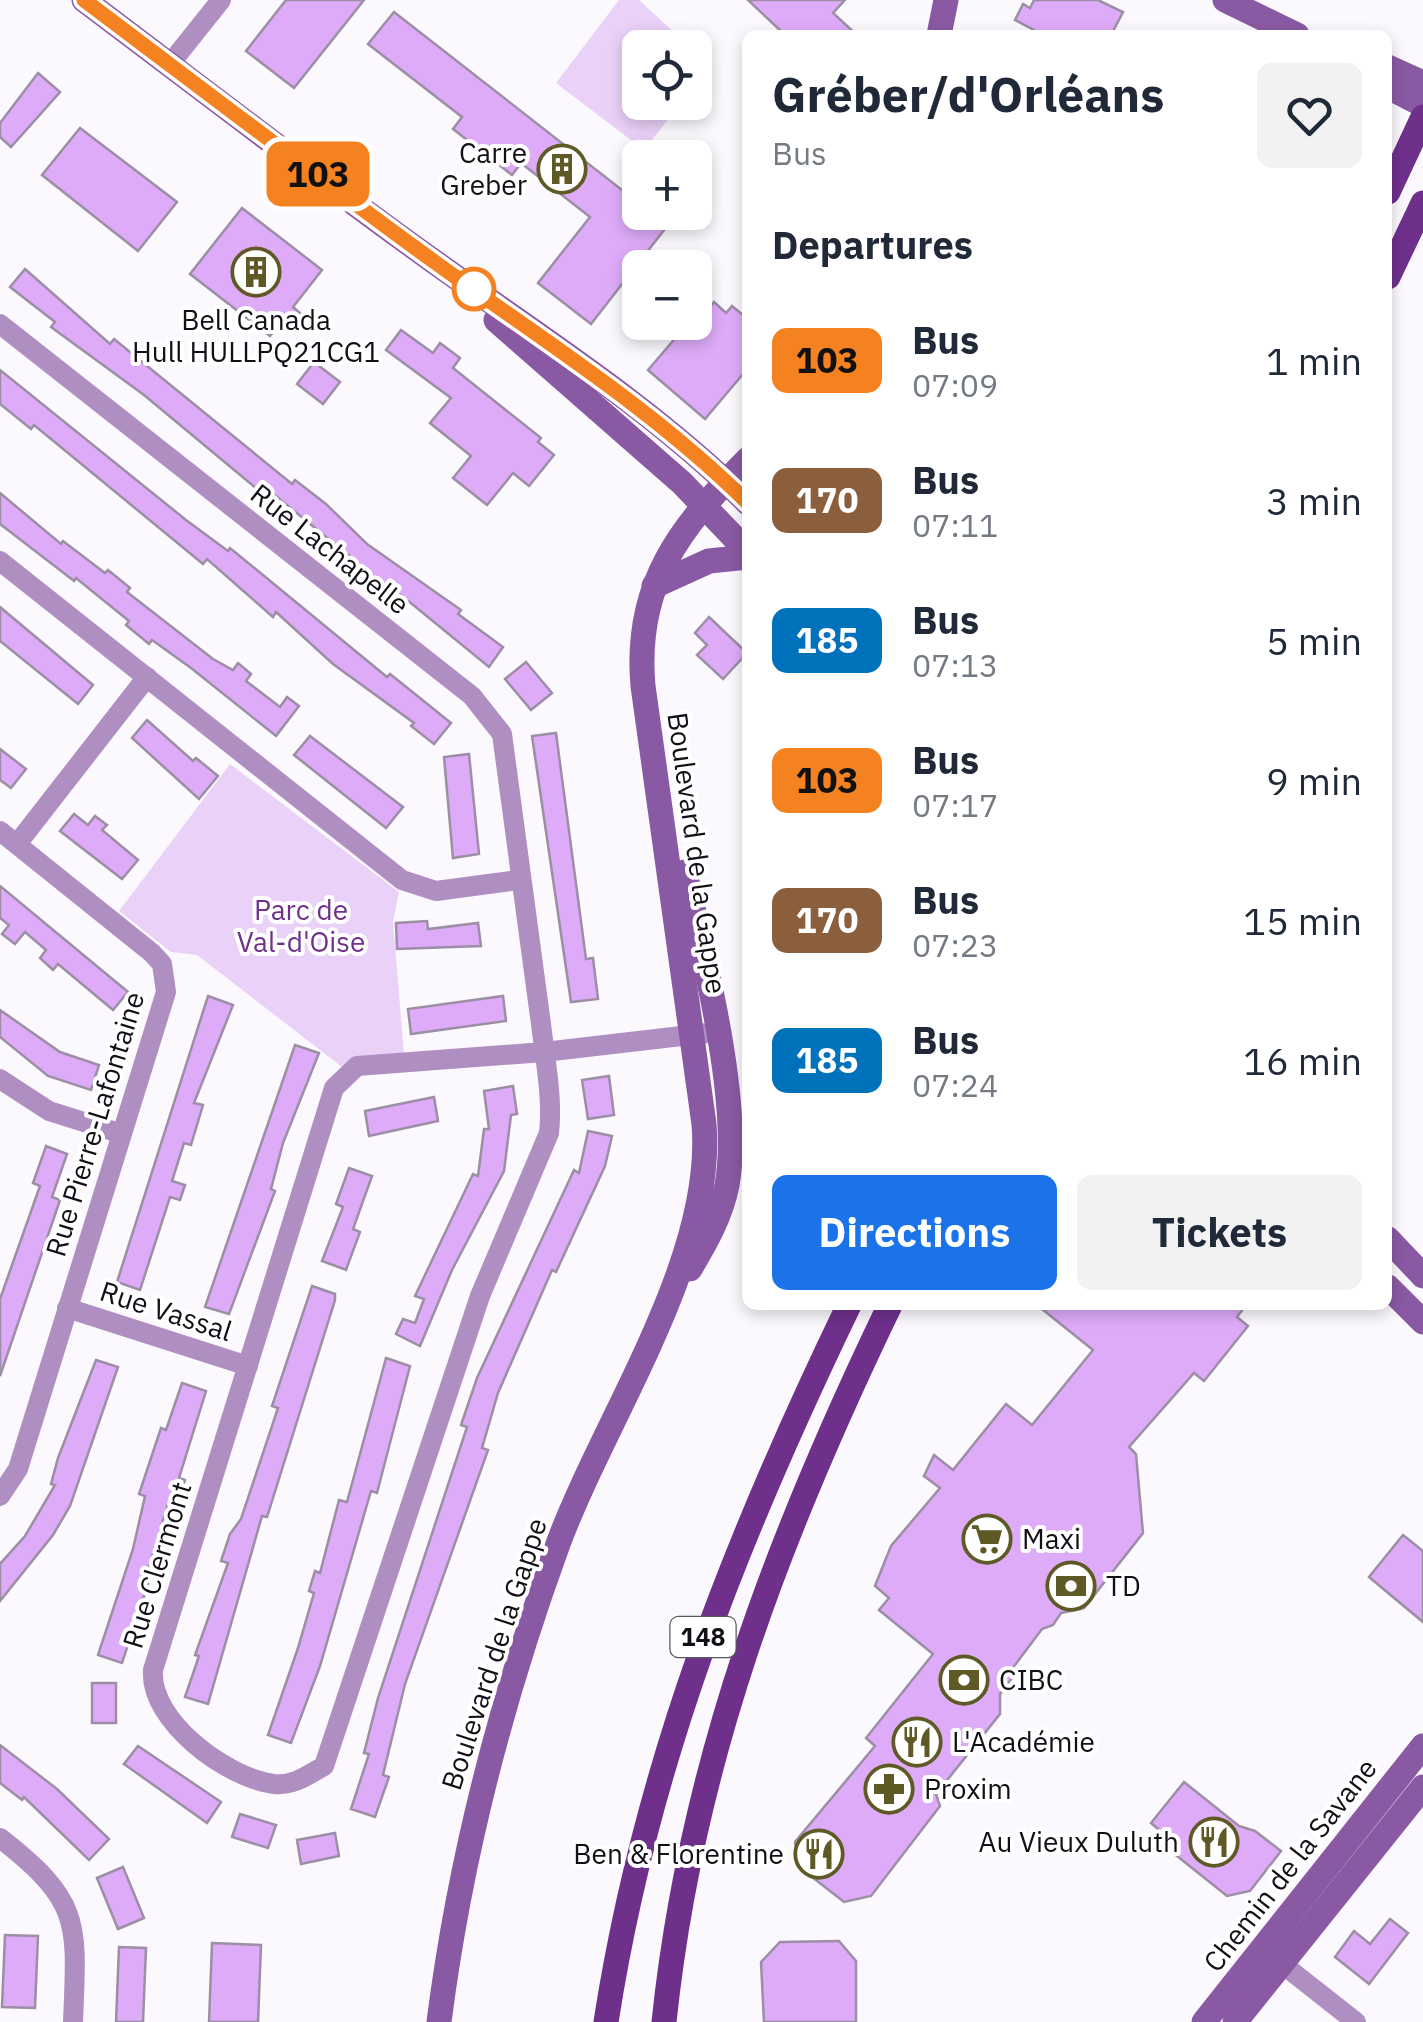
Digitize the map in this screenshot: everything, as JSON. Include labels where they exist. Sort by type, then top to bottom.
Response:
[{"type":"main road","points":[[1392,183],[1423,117]]},
{"type":"main road","points":[[1392,269],[1423,203]]},
{"type":"main road","name":"148","points":[[606,2022],[640,1848],[690,1676],[750,1517],[847,1310]]},
{"type":"main road","name":"148","points":[[664,2022],[703,1800],[743,1653],[804,1487],[888,1310]]},
{"type":"street","points":[[84,0],[434,262],[600,376],[691,447],[742,497]]},
{"type":"street","points":[[170,64],[221,0]]},
{"type":"street","points":[[940,30],[946,0]]},
{"type":"street","points":[[1225,0],[1286,30]]},
{"type":"street","points":[[1392,69],[1423,84]]},
{"type":"street","points":[[1392,89],[1423,105]]},
{"type":"street","points":[[434,262],[704,506],[742,548]]},
{"type":"street","name":"Rue Lachapelle","points":[[0,324],[485,707],[502,734],[544,1052]]},
{"type":"street","name":"Boulevard de la Gappe","points":[[439,2022],[463,1866],[512,1678],[578,1492],[659,1320],[708,1238],[728,1182],[729,1122],[704,1034],[644,686],[642,636],[654,586],[680,532],[742,465]]},
{"type":"street","points":[[654,586],[709,561],[742,556]]},
{"type":"street","points":[[0,561],[412,887],[436,891],[519,880]]},
{"type":"street","points":[[8,838],[147,677]]},
{"type":"street","name":"Rue Pierre-Lafontaine","points":[[0,1496],[18,1468],[166,992],[162,964],[8,838]]},
{"type":"street","name":"Rue Clermont","points":[[544,1052],[549,1133],[480,1296],[324,1766],[294,1783],[272,1784],[210,1756],[167,1716],[152,1692],[152,1670],[340,1080],[357,1066],[544,1052],[704,1034]]},
{"type":"street","points":[[0,1079],[49,1111],[120,1133]]},
{"type":"street","points":[[1392,1242],[1423,1276]]},
{"type":"street","points":[[1392,1291],[1423,1322]]},
{"type":"street","name":"Rue Vassal","points":[[67,1308],[248,1366]]},
{"type":"street","name":"Chemin de la Savane","points":[[1235,2022],[1272,1955],[1423,1746]]},
{"type":"street","name":"Chemin de la Savane","points":[[1204,2022],[1272,1955],[1423,1787]]},
{"type":"street","points":[[0,1838],[46,1876],[67,1905],[76,1953],[73,2022]]},
{"type":"street","points":[[1272,1955],[1356,2022]]},
{"type":"green space","points":[[619,0],[639,0],[672,30],[622,30],[622,120],[668,120],[652,140],[631,140],[556,83]]},
{"type":"green space","name":"Parc de Val-d'Oise","points":[[230,764],[399,892],[393,921],[404,1055],[342,1067],[197,955],[171,952],[119,911]]},
{"type":"building","points":[[286,0],[364,0],[294,88],[246,51]]},
{"type":"building","points":[[748,0],[845,0],[833,13],[852,30],[780,30]]},
{"type":"building","points":[[1034,0],[1098,0],[1123,12],[1114,30],[1034,30],[1015,20],[1023,4],[1030,8]]},
{"type":"building","name":"Carre Greber","points":[[394,12],[622,190],[622,230],[664,230],[649,250],[622,250],[622,284],[591,324],[538,283],[590,217],[521,163],[512,175],[453,129],[462,117],[368,44]]},
{"type":"building","points":[[38,73],[60,92],[11,147],[0,137],[0,123]]},
{"type":"building","points":[[80,128],[177,202],[138,251],[42,175]]},
{"type":"building","name":"Bell Canada Hull HULLPQ21CG1","points":[[242,208],[322,270],[293,307],[300,313],[288,329],[281,322],[270,336],[190,274]]},
{"type":"building","points":[[25,269],[110,344],[114,339],[292,484],[295,480],[326,504],[367,544],[461,610],[458,614],[503,647],[489,667],[401,595],[398,599],[366,574],[368,571],[266,488],[262,493],[144,395],[51,327],[55,322],[10,287]]},
{"type":"building","points":[[714,302],[726,313],[732,306],[742,314],[742,375],[705,419],[648,370],[674,340],[712,340]]},
{"type":"building","points":[[401,330],[433,353],[440,343],[460,358],[453,368],[541,438],[538,442],[554,455],[529,486],[513,473],[487,505],[453,478],[471,456],[430,423],[451,398],[386,350]]},
{"type":"building","points":[[314,362],[340,382],[323,404],[297,384]]},
{"type":"building","points":[[0,370],[186,520],[228,551],[230,548],[387,677],[390,674],[451,723],[434,744],[411,726],[414,723],[333,664],[276,612],[273,617],[207,559],[203,564],[34,425],[31,429],[0,404]]},
{"type":"building","points":[[0,493],[61,544],[63,541],[105,573],[108,570],[130,588],[127,592],[213,659],[233,670],[238,663],[251,674],[246,681],[280,707],[287,697],[299,706],[276,736],[191,668],[152,640],[149,644],[126,625],[129,621],[76,578],[74,581],[0,524]]},
{"type":"building","points":[[0,607],[93,685],[78,704],[0,641]]},
{"type":"building","points":[[709,617],[742,648],[742,658],[723,679],[697,655],[707,645],[695,633]]},
{"type":"building","points":[[526,662],[552,693],[531,710],[505,679]]},
{"type":"building","points":[[147,720],[193,761],[196,758],[218,776],[199,799],[132,738]]},
{"type":"building","points":[[556,733],[586,959],[593,958],[598,999],[571,1002],[532,736]]},
{"type":"building","points":[[310,736],[403,807],[386,828],[294,755]]},
{"type":"building","points":[[0,749],[26,769],[11,788],[0,780]]},
{"type":"building","points":[[469,754],[479,854],[453,858],[444,757]]},
{"type":"building","points":[[74,814],[88,825],[95,816],[107,825],[102,830],[138,860],[122,879],[60,831]]},
{"type":"building","points":[[0,886],[128,992],[113,1010],[58,964],[53,970],[40,958],[46,950],[25,932],[15,944],[2,934],[9,925],[0,918]]},
{"type":"building","points":[[427,921],[428,929],[478,923],[481,946],[397,949],[396,923]]},
{"type":"building","points":[[208,996],[233,1005],[194,1103],[203,1105],[191,1145],[184,1143],[172,1181],[185,1185],[180,1200],[170,1197],[140,1290],[117,1282]]},
{"type":"building","points":[[503,996],[506,1021],[411,1034],[408,1009]]},
{"type":"building","points":[[0,1010],[60,1052],[99,1065],[91,1090],[48,1076],[0,1037]]},
{"type":"building","points":[[295,1045],[319,1053],[283,1143],[271,1189],[275,1191],[229,1314],[205,1307]]},
{"type":"building","points":[[609,1076],[614,1115],[588,1119],[582,1080]]},
{"type":"building","points":[[513,1086],[517,1114],[511,1115],[504,1171],[452,1270],[420,1346],[396,1334],[403,1319],[415,1323],[424,1299],[415,1296],[473,1174],[478,1176],[484,1129],[489,1129],[484,1091]]},
{"type":"building","points":[[434,1097],[438,1121],[369,1136],[365,1111]]},
{"type":"building","points":[[588,1131],[612,1136],[605,1166],[556,1272],[552,1270],[498,1393],[482,1448],[488,1450],[405,1684],[383,1775],[389,1777],[375,1817],[351,1809],[369,1754],[364,1753],[378,1698],[467,1427],[461,1425],[477,1378],[574,1170],[579,1173]]},
{"type":"building","points":[[46,1146],[67,1154],[52,1197],[60,1200],[0,1376],[0,1299],[40,1186],[33,1183]]},
{"type":"building","points":[[349,1168],[372,1176],[353,1229],[360,1232],[346,1270],[322,1261],[343,1207],[336,1204]]},
{"type":"building","points":[[312,1286],[335,1294],[335,1300],[267,1517],[262,1516],[208,1704],[185,1697],[199,1656],[195,1655],[228,1563],[221,1561],[230,1534],[241,1519],[278,1408],[272,1406]]},
{"type":"building","points":[[1043,1310],[1242,1310],[1237,1317],[1248,1326],[1204,1381],[1194,1373],[1129,1447],[1136,1454],[1143,1533],[1084,1608],[1061,1613],[1053,1625],[1042,1629],[1012,1669],[1013,1677],[1000,1694],[1000,1714],[936,1794],[940,1806],[871,1896],[844,1902],[798,1866],[795,1842],[875,1746],[866,1738],[933,1654],[879,1610],[889,1598],[875,1586],[891,1546],[940,1488],[924,1476],[934,1455],[953,1470],[1006,1404],[1032,1425],[1093,1350]]},
{"type":"building","points":[[386,1358],[410,1366],[377,1493],[371,1491],[320,1666],[291,1743],[268,1735],[298,1648],[314,1593],[309,1591],[315,1571],[320,1573],[339,1500],[347,1502]]},
{"type":"building","points":[[96,1360],[118,1367],[70,1506],[53,1535],[0,1601],[0,1564],[25,1536],[55,1485],[51,1484],[58,1458]]},
{"type":"building","points":[[182,1383],[206,1391],[179,1478],[185,1480],[176,1507],[168,1504],[148,1570],[152,1572],[122,1663],[98,1655],[133,1549],[145,1496],[139,1494],[161,1428],[166,1430]]},
{"type":"building","points":[[1403,1535],[1423,1551],[1423,1622],[1369,1577]]},
{"type":"building","points":[[92,1683],[116,1683],[116,1723],[92,1723]]},
{"type":"building","points":[[0,1745],[57,1789],[109,1839],[89,1860],[24,1797],[22,1800],[0,1783]]},
{"type":"building","points":[[138,1746],[221,1802],[207,1823],[124,1764]]},
{"type":"building","points":[[1184,1782],[1239,1826],[1255,1831],[1281,1851],[1250,1891],[1227,1896],[1152,1836],[1158,1829],[1151,1823]]},
{"type":"building","points":[[240,1814],[276,1825],[268,1848],[232,1837]]},
{"type":"building","points":[[335,1833],[339,1856],[301,1864],[297,1840]]},
{"type":"building","points":[[123,1867],[144,1918],[118,1929],[97,1878]]},
{"type":"building","points":[[1390,1919],[1408,1933],[1369,1984],[1335,1957],[1354,1931],[1370,1944]]},
{"type":"building","points":[[5,1935],[38,1936],[35,2008],[2,2007]]},
{"type":"building","points":[[839,1941],[856,1961],[856,2022],[764,2022],[761,1962],[780,1942]]},
{"type":"building","points":[[212,1943],[261,1945],[258,2022],[209,2022]]},
{"type":"building","points":[[119,1947],[146,1948],[143,2022],[116,2022]]},
{"type":"bus line","name":"103","points":[[84,0],[434,262],[600,376],[691,447],[742,497]]},
{"type":"place","name":"Carre Greber","points":[[562,169]]},
{"type":"place","name":"Bell Canada Hull HULLPQ21CG1","points":[[256,272]]},
{"type":"place","name":"Maxi","points":[[987,1539]]},
{"type":"place","name":"TD","points":[[1071,1586]]},
{"type":"place","name":"CIBC","points":[[964,1680]]},
{"type":"place","name":"L'Académie","points":[[917,1742]]},
{"type":"place","name":"Proxim","points":[[889,1789]]},
{"type":"place","name":"Au Vieux Duluth","points":[[1214,1842]]},
{"type":"place","name":"Ben & Florentine","points":[[819,1854]]}]
